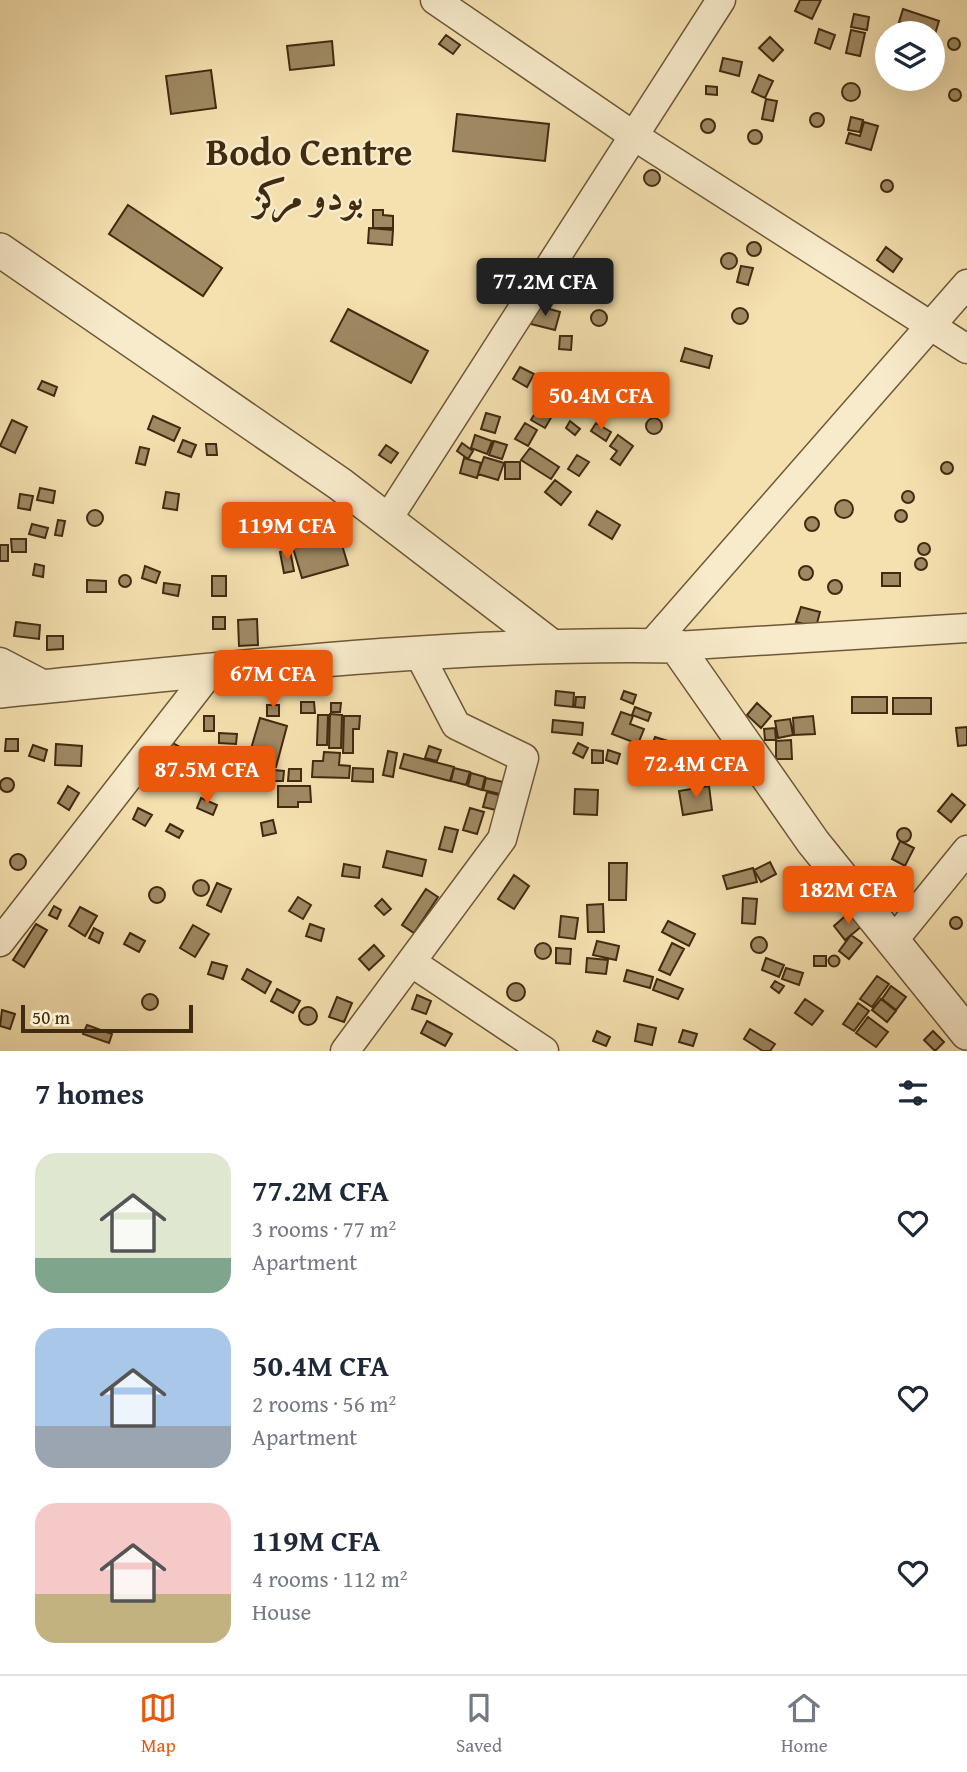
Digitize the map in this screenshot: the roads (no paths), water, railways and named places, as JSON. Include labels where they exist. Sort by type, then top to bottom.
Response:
[{"type":"street","points":[[435,0],[634,136],[967,349]]},
{"type":"street","points":[[387,520],[721,0]]},
{"type":"street","points":[[0,250],[340,484],[550,645]]},
{"type":"street","points":[[663,646],[967,284]]},
{"type":"street","points":[[0,691],[211,671],[550,645],[663,646],[967,628]]},
{"type":"street","points":[[663,646],[813,842],[967,1033]]},
{"type":"street","points":[[345,1051],[502,839],[524,758],[456,725],[419,654]]},
{"type":"street","points":[[0,662],[46,687]]},
{"type":"street","points":[[0,942],[211,671]]},
{"type":"street","points":[[893,941],[967,850]]},
{"type":"street","points":[[411,962],[544,1051]]},
{"type":"district","name":"Bodo Centre بودو مركز","points":[[309,173]]}]
